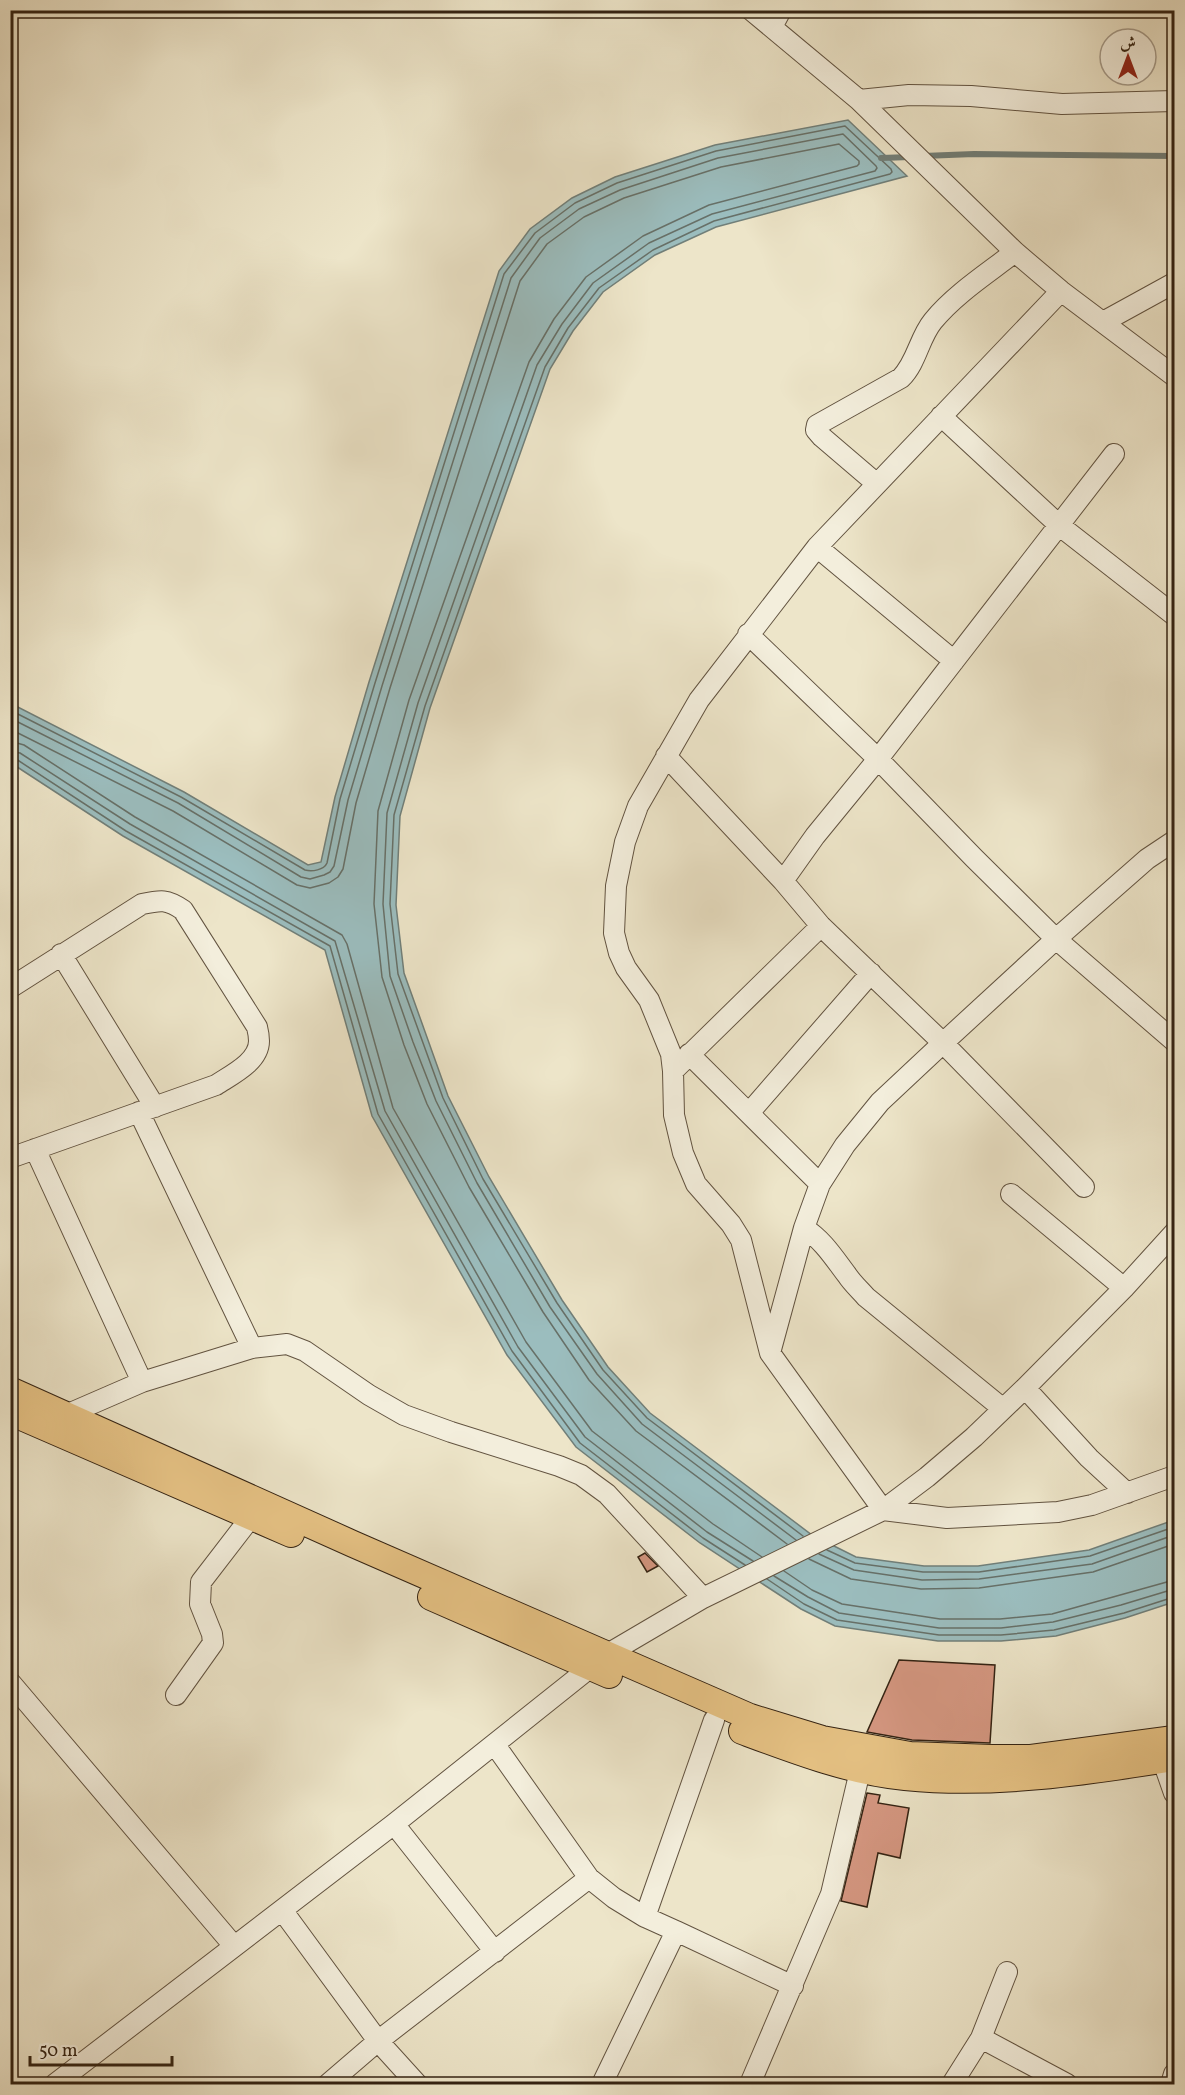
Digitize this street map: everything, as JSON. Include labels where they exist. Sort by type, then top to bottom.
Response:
[{"type":"main road","points":[[11,1395],[66,1415],[353,1544],[598,1661],[714,1720],[818,1758],[910,1755],[952,1758],[1031,1758],[1167,1750]]},
{"type":"main road","points":[[11,1395],[251,1517],[598,1661],[750,1717],[822,1739],[863,1758]]},
{"type":"street","points":[[751,10],[776,19],[1015,252],[1061,291],[1174,376]]},
{"type":"street","points":[[863,105],[930,96],[971,96],[1062,104],[1174,101]]},
{"type":"street","points":[[877,484],[822,437],[816,430],[817,425],[901,378],[911,366],[932,323],[945,308],[1015,252]]},
{"type":"street","points":[[1103,322],[1174,283]]},
{"type":"street","points":[[1061,291],[817,548],[699,700],[638,806],[625,842],[616,886],[614,933],[618,953],[649,1000],[671,1054],[674,1115],[683,1153],[696,1184],[731,1224],[741,1240],[770,1353],[883,1510],[946,1518],[1006,1516],[1069,1510],[1092,1505],[1174,1476]]},
{"type":"street","points":[[941,416],[1060,526],[1174,615]]},
{"type":"street","points":[[783,881],[815,836],[878,759],[1114,454]]},
{"type":"street","points":[[817,548],[954,661]]},
{"type":"street","points":[[748,634],[878,759],[1056,939],[1173,1036]]},
{"type":"street","points":[[666,756],[783,881],[821,926],[943,1043],[1084,1187]]},
{"type":"street","points":[[770,1353],[804,1228],[820,1184],[845,1145],[880,1102],[943,1043],[1147,859],[1174,841]]},
{"type":"street","points":[[10,988],[142,904],[160,900],[170,902],[183,910],[257,1027],[260,1043],[255,1055],[216,1085],[10,1158]]},
{"type":"street","points":[[673,1071],[821,926]]},
{"type":"street","points":[[61,954],[147,1109],[252,1348]]},
{"type":"street","points":[[749,1113],[871,973]]},
{"type":"street","points":[[689,1054],[820,1184]]},
{"type":"street","points":[[35,1149],[142,1382]]},
{"type":"street","points":[[1011,1194],[1124,1288]]},
{"type":"street","points":[[804,1228],[833,1255],[848,1278],[866,1297],[1002,1408]]},
{"type":"street","points":[[65,2082],[234,1946],[495,1745],[598,1661],[703,1598],[883,1510],[927,1477],[974,1437],[1025,1388],[1124,1288],[1174,1233]]},
{"type":"street","points":[[66,1415],[142,1382],[252,1348],[287,1344],[305,1351],[369,1395],[404,1415],[581,1475],[607,1494],[703,1598]]},
{"type":"street","points":[[1025,1388],[1089,1458],[1127,1493]]},
{"type":"street","points":[[176,1695],[213,1643],[212,1634],[200,1604],[201,1582],[251,1517]]},
{"type":"street","points":[[10,1682],[234,1946]]},
{"type":"street","points":[[645,1917],[714,1720]]},
{"type":"street","points":[[495,1745],[589,1878],[614,1898],[645,1917],[793,1986]]},
{"type":"street","points":[[1167,1750],[1174,1793]]},
{"type":"street","points":[[750,2085],[831,1894],[863,1758]]},
{"type":"street","points":[[394,1824],[495,1952]]},
{"type":"street","points":[[328,2085],[378,2041],[589,1878]]},
{"type":"street","points":[[282,1910],[378,2041],[417,2085]]},
{"type":"street","points":[[602,2085],[676,1931]]},
{"type":"street","points":[[952,2085],[981,2038],[1007,1972]]},
{"type":"street","points":[[981,2038],[1067,2085]]},
{"type":"street","points":[[1171,2085],[1174,2074]]},
{"type":"water","points":[[848,120],[907,176],[716,227],[655,255],[603,292],[573,331],[550,369],[430,708],[400,816],[396,905],[404,973],[448,1096],[489,1177],[562,1300],[608,1367],[650,1413],[812,1535],[856,1557],[924,1566],[978,1566],[1089,1550],[1174,1520],[1174,1602],[1125,1618],[1056,1636],[1001,1641],[938,1641],[835,1626],[801,1609],[700,1543],[576,1447],[507,1355],[372,1116],[325,950],[123,836],[11,763],[10,703],[184,792],[308,865],[321,862],[335,797],[369,682],[499,271],[530,229],[572,198],[615,177],[715,145]]},
{"type":"building","points":[[645,1553],[658,1566],[647,1572],[638,1557]]},
{"type":"building","points":[[899,1660],[995,1665],[990,1743],[912,1740],[867,1732]]},
{"type":"building","points":[[867,1793],[880,1795],[878,1803],[909,1808],[900,1858],[878,1853],[867,1907],[841,1901]]},
{"type":"waterway","points":[[923,156],[974,154],[1174,156]]},
{"type":"waterway","points":[[881,158],[910,157]]}]
